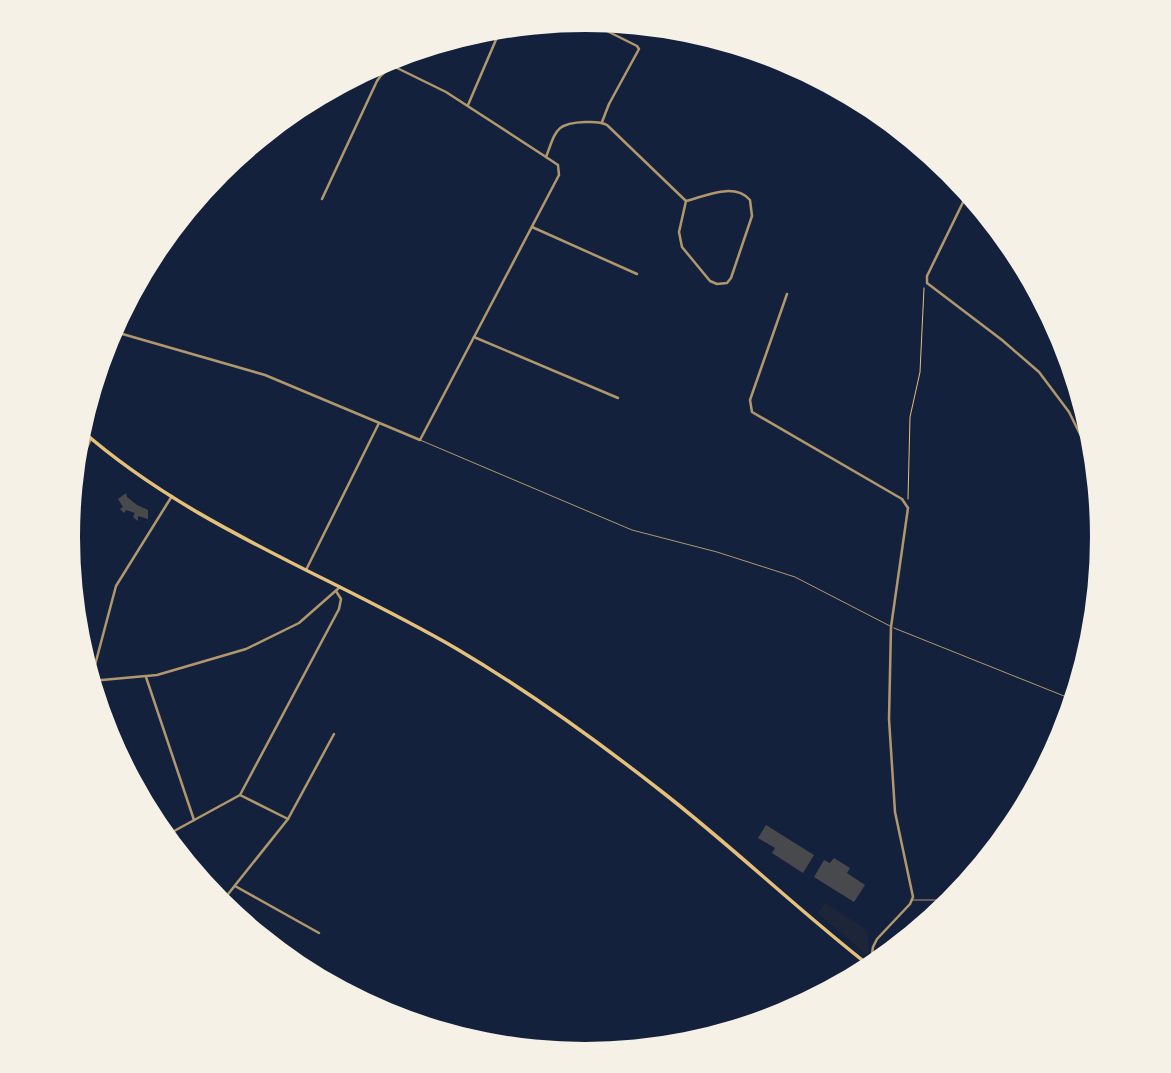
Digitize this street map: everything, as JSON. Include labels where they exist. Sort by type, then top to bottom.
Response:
[{"type":"main road","points":[[91,438],[115,458],[231,532],[457,649],[586,734],[662,792],[861,959]]},
{"type":"street","points":[[602,122],[639,49],[610,33]]},
{"type":"street","points":[[467,106],[496,40]]},
{"type":"street","points":[[123,334],[265,375],[420,440],[560,173],[558,164],[438,88],[397,68]]},
{"type":"street","points":[[321,199],[381,75]]},
{"type":"street","points":[[546,157],[555,132],[561,126],[568,123],[602,122],[686,201]]},
{"type":"street","points":[[730,191],[742,193],[750,200],[752,216],[727,283],[717,284],[708,280],[682,247],[679,232],[686,201],[730,191]]},
{"type":"street","points":[[963,202],[927,276],[927,283],[1008,344],[1041,375],[1069,412],[1080,434]]},
{"type":"street","points":[[532,228],[637,274]]},
{"type":"street","points":[[787,294],[751,399],[752,412],[902,499],[908,508],[891,627],[889,719],[893,795],[912,900],[877,939],[873,951]]},
{"type":"street","points":[[474,337],[618,398]]},
{"type":"street","points":[[306,570],[380,423]]},
{"type":"street","points":[[89,442],[91,438]]},
{"type":"street","points":[[96,659],[119,578],[172,496]]},
{"type":"street","points":[[101,679],[146,677],[230,654],[265,641],[299,623],[338,589],[340,609],[240,795],[176,831]]},
{"type":"street","points":[[146,677],[194,820]]},
{"type":"street","points":[[228,894],[288,819],[334,734]]},
{"type":"street","points":[[240,795],[288,819]]},
{"type":"street","points":[[234,886],[319,933]]},
{"type":"lane","points":[[420,440],[632,530],[717,552],[796,577],[891,627],[1065,695]]},
{"type":"lane","points":[[912,900],[936,900]]},
{"type":"path","points":[[908,508],[910,417],[920,372],[923,291],[927,283]]},
{"type":"shaded area","points":[[825,903],[864,928],[868,936],[868,955],[867,955],[818,913]]},
{"type":"building","points":[[126,493],[137,505],[148,510],[148,519],[138,516],[138,521],[133,517],[135,513],[126,510],[124,513],[120,509],[123,507],[118,499]]},
{"type":"building","points":[[766,825],[814,855],[803,873],[772,853],[775,848],[758,838]]},
{"type":"building","points":[[834,858],[850,868],[847,873],[865,885],[854,902],[814,877],[824,860],[830,863]]}]
